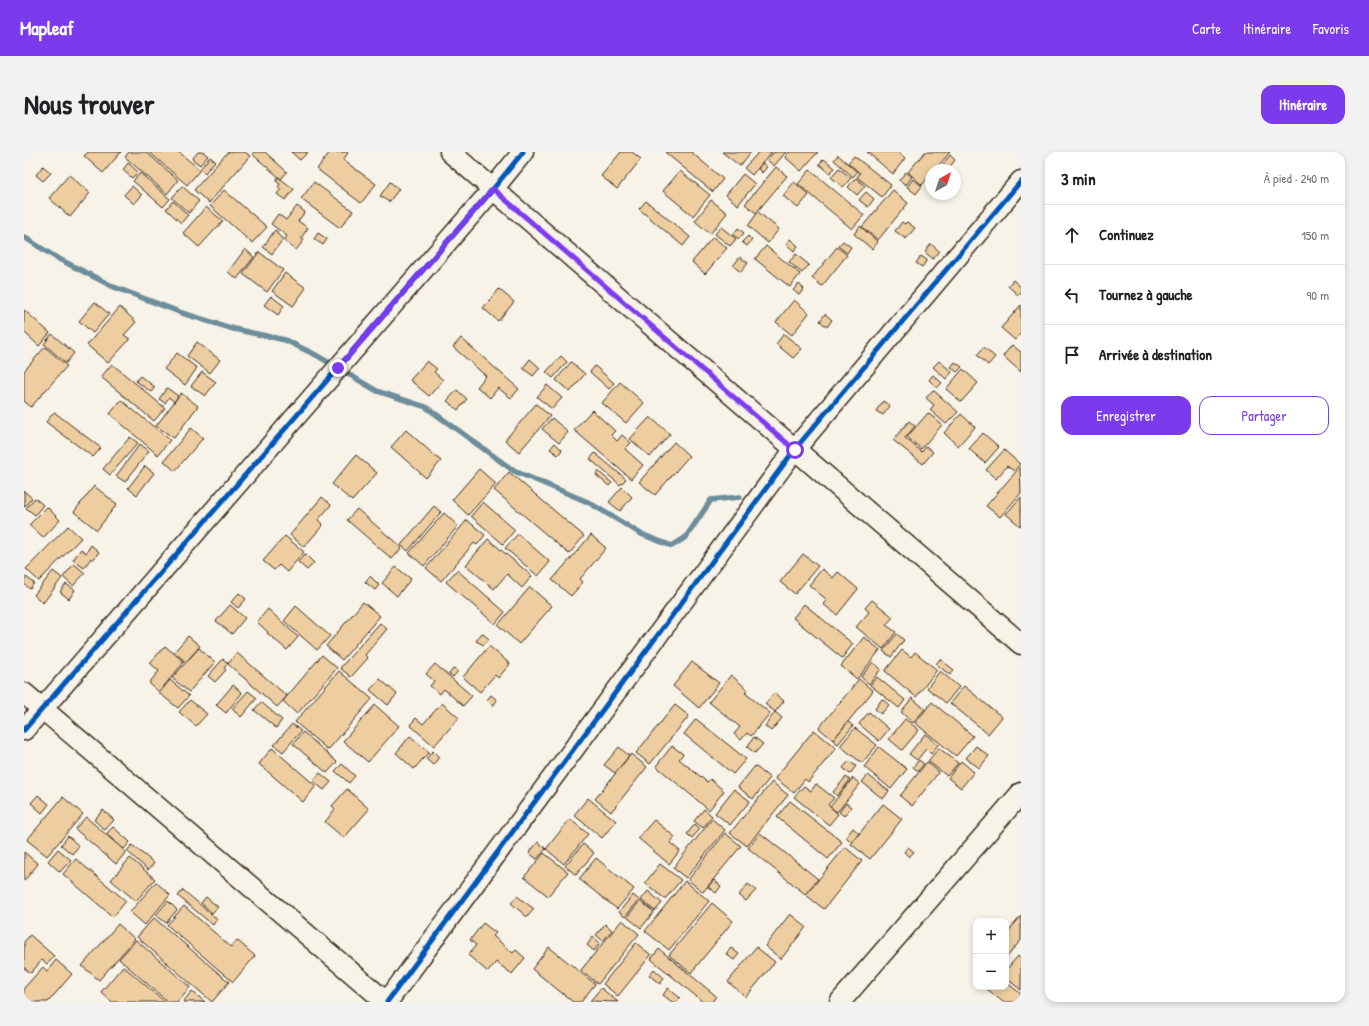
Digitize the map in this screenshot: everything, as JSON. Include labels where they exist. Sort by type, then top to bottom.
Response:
[{"type":"street","points":[[450,152],[1021,644]]},
{"type":"street","points":[[24,730],[493,189],[523,152]]},
{"type":"street","points":[[24,693],[387,1002],[795,450],[1021,181]]},
{"type":"street","points":[[840,1002],[1021,793]]},
{"type":"building","points":[[88,152],[121,152],[103,173],[84,156]]},
{"type":"building","points":[[129,152],[146,152],[178,180],[167,194],[125,157]]},
{"type":"building","points":[[149,152],[179,152],[200,170],[187,185]]},
{"type":"building","points":[[198,152],[203,152],[208,156],[200,165],[192,159]]},
{"type":"building","points":[[228,152],[245,152],[250,156],[209,203],[194,190]]},
{"type":"building","points":[[254,152],[265,152],[287,172],[281,179],[252,154]]},
{"type":"building","points":[[291,152],[308,152],[300,160]]},
{"type":"building","points":[[330,152],[347,152],[348,153],[343,160],[376,184],[361,203],[317,169]]},
{"type":"building","points":[[621,152],[632,152],[641,159],[617,189],[601,176]]},
{"type":"building","points":[[691,152],[723,179],[713,192],[666,153]]},
{"type":"building","points":[[722,152],[751,152],[740,166]]},
{"type":"building","points":[[759,152],[772,152],[752,175],[744,168]]},
{"type":"building","points":[[774,152],[786,152],[774,166],[767,160]]},
{"type":"building","points":[[789,152],[818,152],[801,171],[785,157]]},
{"type":"building","points":[[867,152],[898,152],[905,158],[893,174]]},
{"type":"building","points":[[925,152],[950,152],[940,164],[925,164],[925,181],[922,185],[908,172]]},
{"type":"building","points":[[838,155],[857,172],[853,177],[834,160]]},
{"type":"building","points":[[950,155],[955,160],[952,164],[943,164]]},
{"type":"building","points":[[854,156],[891,185],[882,197],[857,177],[860,173],[848,163]]},
{"type":"building","points":[[210,157],[215,161],[205,173],[200,169]]},
{"type":"building","points":[[824,159],[835,168],[830,173],[819,164]]},
{"type":"building","points":[[128,163],[138,172],[132,178],[123,170]]},
{"type":"building","points":[[762,163],[767,167],[762,173],[758,169]]},
{"type":"building","points":[[43,166],[51,173],[43,181],[36,175]]},
{"type":"building","points":[[776,167],[787,176],[756,213],[745,204]]},
{"type":"building","points":[[839,168],[851,178],[843,187],[831,177]]},
{"type":"building","points":[[810,170],[864,215],[852,229],[798,184]]},
{"type":"building","points":[[680,171],[710,195],[693,216],[663,191]]},
{"type":"building","points":[[906,172],[912,177],[906,185],[899,180]]},
{"type":"building","points":[[140,173],[170,199],[163,207],[133,181]]},
{"type":"building","points":[[743,174],[755,184],[738,205],[726,195]]},
{"type":"building","points":[[69,175],[90,193],[70,217],[49,198]]},
{"type":"building","points":[[278,177],[294,189],[285,200],[277,194],[281,189],[278,188],[280,184],[276,181]]},
{"type":"building","points":[[856,178],[865,186],[857,195],[848,187]]},
{"type":"building","points":[[913,179],[922,186],[916,194],[907,187]]},
{"type":"building","points":[[314,182],[353,211],[340,228],[301,199]]},
{"type":"building","points":[[390,182],[399,189],[389,202],[380,196]]},
{"type":"building","points":[[794,182],[809,195],[798,208],[783,196]]},
{"type":"building","points":[[132,186],[142,195],[134,204],[124,195]]},
{"type":"building","points":[[182,186],[199,201],[189,213],[172,198]]},
{"type":"building","points":[[224,190],[267,227],[252,243],[210,206]]},
{"type":"building","points":[[893,190],[908,203],[878,240],[862,227]]},
{"type":"building","points":[[866,192],[874,199],[868,207],[859,200]]},
{"type":"building","points":[[711,200],[727,213],[710,234],[695,221]]},
{"type":"building","points":[[173,201],[188,215],[181,223],[166,209]]},
{"type":"building","points":[[646,201],[690,237],[683,246],[639,209]]},
{"type":"building","points":[[297,206],[305,212],[298,221],[308,228],[301,238],[304,240],[296,250],[284,241],[287,236],[271,224],[278,214],[286,220]]},
{"type":"building","points":[[206,207],[223,221],[199,247],[183,233]]},
{"type":"building","points":[[758,212],[779,229],[768,243],[748,226]]},
{"type":"building","points":[[902,222],[905,224],[907,222],[915,228],[906,239],[895,231]]},
{"type":"building","points":[[860,226],[878,242],[872,249],[854,234]]},
{"type":"building","points":[[721,227],[736,239],[730,246],[715,234]]},
{"type":"building","points":[[738,228],[744,233],[739,239],[733,235]]},
{"type":"building","points":[[275,230],[283,239],[272,254],[263,247]]},
{"type":"building","points":[[318,233],[327,239],[323,245],[314,239]]},
{"type":"building","points":[[748,236],[752,240],[747,246],[742,242]]},
{"type":"building","points":[[713,237],[727,248],[705,274],[692,262]]},
{"type":"building","points":[[790,239],[798,246],[794,251],[786,244]]},
{"type":"building","points":[[843,241],[851,247],[847,253],[838,246]]},
{"type":"building","points":[[931,244],[939,251],[933,259],[925,252]]},
{"type":"building","points":[[766,246],[800,274],[790,287],[755,259]]},
{"type":"building","points":[[837,247],[847,255],[822,286],[812,278]]},
{"type":"building","points":[[245,249],[254,257],[237,279],[228,272]]},
{"type":"building","points":[[259,252],[283,270],[267,292],[243,274]]},
{"type":"building","points":[[796,254],[809,265],[802,273],[789,262]]},
{"type":"building","points":[[921,256],[927,260],[922,267],[916,263]]},
{"type":"building","points":[[740,257],[748,263],[741,272],[733,266]]},
{"type":"building","points":[[285,273],[306,288],[293,306],[272,291]]},
{"type":"building","points":[[1013,280],[1021,287],[1021,292],[1018,295],[1008,286]]},
{"type":"building","points":[[799,284],[804,289],[799,295],[793,290]]},
{"type":"building","points":[[499,289],[514,302],[498,321],[483,308]]},
{"type":"building","points":[[271,296],[284,306],[278,315],[264,305]]},
{"type":"building","points":[[794,300],[809,313],[792,335],[776,322]]},
{"type":"building","points":[[95,302],[109,314],[93,333],[79,321]]},
{"type":"building","points":[[1021,305],[1021,333],[1015,340],[1001,328]]},
{"type":"building","points":[[120,307],[136,322],[124,335],[130,339],[108,363],[87,345]]},
{"type":"building","points":[[24,310],[50,333],[39,346],[24,332]]},
{"type":"building","points":[[825,314],[832,320],[827,327],[820,321]]},
{"type":"building","points":[[52,334],[74,353],[66,363],[44,344]]},
{"type":"building","points":[[784,334],[802,349],[793,358],[776,344]]},
{"type":"building","points":[[461,338],[519,389],[511,398],[498,388],[490,398],[477,387],[486,376],[453,347]]},
{"type":"building","points":[[197,342],[220,360],[210,373],[187,356]]},
{"type":"building","points":[[1012,345],[1021,352],[1021,372],[1003,356]]},
{"type":"building","points":[[45,347],[67,366],[31,407],[24,401],[24,371]]},
{"type":"building","points":[[984,347],[995,357],[988,365],[977,355]]},
{"type":"building","points":[[177,353],[197,368],[185,385],[164,369]]},
{"type":"building","points":[[561,356],[567,362],[553,378],[546,372]]},
{"type":"building","points":[[530,359],[540,368],[533,376],[523,368]]},
{"type":"building","points":[[427,361],[437,369],[434,372],[443,380],[429,396],[410,380]]},
{"type":"building","points":[[939,361],[952,372],[946,379],[933,367]]},
{"type":"building","points":[[571,362],[585,374],[570,392],[556,380]]},
{"type":"building","points":[[955,362],[962,367],[957,372],[951,367]]},
{"type":"building","points":[[112,364],[165,408],[154,421],[101,377]]},
{"type":"building","points":[[595,366],[614,383],[609,389],[590,372]]},
{"type":"building","points":[[963,369],[978,383],[961,402],[946,389]]},
{"type":"building","points":[[202,372],[216,382],[205,396],[191,386]]},
{"type":"building","points":[[933,375],[942,383],[937,388],[929,380]]},
{"type":"building","points":[[140,376],[155,387],[151,392],[136,381]]},
{"type":"building","points":[[620,382],[644,403],[626,423],[602,403]]},
{"type":"building","points":[[547,385],[562,398],[552,409],[537,397]]},
{"type":"building","points":[[167,388],[178,396],[174,402],[169,397],[165,403],[159,399]]},
{"type":"building","points":[[457,390],[467,399],[458,410],[447,401]]},
{"type":"building","points":[[933,390],[958,412],[946,424],[930,410],[934,405],[926,398]]},
{"type":"building","points":[[181,393],[198,406],[174,438],[156,426]]},
{"type":"building","points":[[121,400],[170,440],[158,455],[110,414]]},
{"type":"building","points":[[883,401],[890,406],[883,415],[876,411]]},
{"type":"building","points":[[536,404],[550,416],[519,452],[505,440]]},
{"type":"building","points":[[592,410],[615,431],[611,435],[617,441],[622,435],[631,443],[625,449],[643,465],[631,479],[574,430]]},
{"type":"building","points":[[54,412],[101,448],[93,457],[46,422]]},
{"type":"building","points":[[928,413],[942,425],[921,449],[907,437]]},
{"type":"building","points":[[961,414],[975,427],[958,446],[944,433]]},
{"type":"building","points":[[650,417],[670,434],[650,457],[630,439]]},
{"type":"building","points":[[552,418],[568,432],[559,443],[542,429]]},
{"type":"building","points":[[909,421],[915,426],[905,438],[922,452],[926,446],[933,452],[923,464],[893,440]]},
{"type":"building","points":[[191,428],[203,438],[175,471],[164,461]]},
{"type":"building","points":[[406,430],[441,461],[426,478],[391,447]]},
{"type":"building","points":[[983,433],[999,447],[985,463],[969,449]]},
{"type":"building","points":[[130,437],[138,443],[110,475],[103,469]]},
{"type":"building","points":[[674,442],[689,456],[655,495],[639,482]]},
{"type":"building","points":[[555,443],[562,450],[558,455],[550,449]]},
{"type":"building","points":[[140,444],[149,451],[125,482],[116,476]]},
{"type":"building","points":[[1004,450],[1020,464],[1014,471],[1007,466],[996,479],[986,470]]},
{"type":"building","points":[[595,453],[626,479],[620,485],[590,459]]},
{"type":"building","points":[[356,455],[377,473],[352,501],[332,484]]},
{"type":"building","points":[[145,466],[154,473],[137,495],[128,488]]},
{"type":"building","points":[[1020,467],[1021,493],[1000,517],[986,506]]},
{"type":"building","points":[[479,469],[496,484],[468,515],[452,500]]},
{"type":"building","points":[[598,471],[612,483],[609,486],[596,475]]},
{"type":"building","points":[[509,472],[584,536],[569,554],[494,490]]},
{"type":"building","points":[[94,486],[117,504],[97,530],[74,512]]},
{"type":"building","points":[[622,487],[632,497],[620,511],[609,502]]},
{"type":"building","points":[[24,491],[32,498],[24,507]]},
{"type":"building","points":[[322,497],[331,505],[318,520],[323,525],[304,547],[290,535]]},
{"type":"building","points":[[1021,497],[1021,525],[1020,526],[1006,514]]},
{"type":"building","points":[[35,498],[43,505],[35,515],[26,508]]},
{"type":"building","points":[[483,502],[515,530],[503,544],[471,516]]},
{"type":"building","points":[[434,506],[441,512],[408,551],[401,545]]},
{"type":"building","points":[[47,507],[60,520],[43,538],[29,525]]},
{"type":"building","points":[[357,509],[402,548],[392,559],[347,520]]},
{"type":"building","points":[[444,513],[458,526],[424,566],[409,553]]},
{"type":"building","points":[[467,520],[485,535],[477,545],[474,543],[441,581],[426,568]]},
{"type":"building","points":[[68,526],[81,538],[39,581],[26,569]]},
{"type":"building","points":[[518,534],[550,562],[538,576],[505,548]]},
{"type":"building","points":[[591,535],[606,548],[580,579],[583,582],[571,596],[552,580]]},
{"type":"building","points":[[285,536],[304,552],[287,572],[279,565],[274,570],[263,561]]},
{"type":"building","points":[[488,539],[532,576],[522,588],[507,574],[494,589],[466,565]]},
{"type":"building","points":[[91,545],[99,552],[93,560],[91,558],[84,568],[73,560],[81,549],[86,553]]},
{"type":"building","points":[[305,554],[314,563],[307,570],[298,562]]},
{"type":"building","points":[[803,554],[818,566],[795,594],[780,582]]},
{"type":"building","points":[[74,564],[85,573],[73,586],[63,577]]},
{"type":"building","points":[[396,567],[411,579],[397,596],[382,583]]},
{"type":"building","points":[[822,569],[833,578],[838,572],[858,589],[837,615],[823,604],[827,600],[809,585]]},
{"type":"building","points":[[457,570],[505,612],[495,624],[446,582]]},
{"type":"building","points":[[53,571],[62,578],[43,603],[34,595]]},
{"type":"building","points":[[370,576],[379,585],[375,590],[365,582]]},
{"type":"building","points":[[26,577],[34,583],[30,589],[24,584]]},
{"type":"building","points":[[66,584],[75,590],[69,599],[60,592]]},
{"type":"building","points":[[530,587],[552,606],[519,644],[498,625]]},
{"type":"building","points":[[239,593],[246,599],[238,608],[231,602]]},
{"type":"building","points":[[872,600],[893,617],[886,625],[896,632],[883,649],[856,627],[869,612],[865,608]]},
{"type":"building","points":[[363,602],[380,616],[342,660],[326,646]]},
{"type":"building","points":[[804,604],[853,644],[842,658],[793,618]]},
{"type":"building","points":[[230,605],[245,618],[232,634],[216,621]]},
{"type":"building","points":[[296,606],[330,636],[317,650],[284,621]]},
{"type":"building","points":[[268,609],[298,637],[287,650],[267,633],[268,632],[257,622]]},
{"type":"building","points":[[380,623],[387,629],[365,655],[368,658],[351,677],[340,668]]},
{"type":"building","points":[[482,633],[489,639],[484,645],[476,641]]},
{"type":"building","points":[[897,634],[904,640],[891,657],[883,651]]},
{"type":"building","points":[[188,636],[200,646],[186,662],[174,652]]},
{"type":"building","points":[[864,637],[880,650],[857,679],[841,666]]},
{"type":"building","points":[[165,646],[184,662],[159,692],[149,683],[159,671],[150,663]]},
{"type":"building","points":[[489,646],[510,664],[498,678],[495,675],[480,692],[463,677]]},
{"type":"building","points":[[199,648],[215,662],[189,692],[172,678]]},
{"type":"building","points":[[902,650],[911,657],[915,652],[937,670],[916,697],[885,671]]},
{"type":"building","points":[[237,653],[287,696],[277,707],[228,664]]},
{"type":"building","points":[[322,655],[337,668],[297,714],[283,701]]},
{"type":"building","points":[[223,659],[228,663],[224,668],[226,670],[215,682],[208,676]]},
{"type":"building","points":[[940,659],[954,670],[950,675],[936,664]]},
{"type":"building","points":[[692,662],[719,683],[699,708],[673,686]]},
{"type":"building","points":[[873,662],[881,669],[869,684],[861,677]]},
{"type":"building","points":[[435,664],[472,696],[463,706],[444,689],[440,694],[430,686],[434,681],[426,674]]},
{"type":"building","points":[[454,668],[458,671],[453,677],[449,674]]},
{"type":"building","points":[[339,671],[372,699],[328,750],[295,722]]},
{"type":"building","points":[[940,671],[959,687],[946,703],[927,688]]},
{"type":"building","points":[[731,675],[748,690],[745,693],[770,713],[751,736],[747,733],[741,740],[734,734],[740,727],[709,702]]},
{"type":"building","points":[[877,677],[905,700],[899,708],[870,685]]},
{"type":"building","points":[[380,679],[397,694],[388,705],[370,690]]},
{"type":"building","points":[[859,679],[873,691],[833,740],[819,728]]},
{"type":"building","points":[[170,680],[189,696],[178,708],[159,693]]},
{"type":"building","points":[[233,685],[242,693],[226,713],[216,705]]},
{"type":"building","points":[[964,686],[1002,717],[988,734],[950,703]]},
{"type":"building","points":[[248,691],[257,698],[241,717],[232,709]]},
{"type":"building","points":[[774,693],[784,701],[775,712],[765,704]]},
{"type":"building","points":[[491,695],[497,700],[493,706],[487,700]]},
{"type":"building","points":[[912,698],[925,709],[913,723],[901,712]]},
{"type":"building","points":[[882,699],[889,705],[881,714],[875,709]]},
{"type":"building","points":[[190,700],[207,714],[196,726],[179,712]]},
{"type":"building","points":[[261,702],[282,720],[276,728],[254,710]]},
{"type":"building","points":[[932,702],[973,736],[956,756],[915,723]]},
{"type":"building","points":[[442,703],[459,718],[434,746],[410,725],[416,718],[423,724]]},
{"type":"building","points":[[375,705],[399,726],[368,762],[343,741]]},
{"type":"building","points":[[675,705],[689,716],[650,764],[636,753]]},
{"type":"building","points":[[775,712],[782,718],[771,731],[765,726]]},
{"type":"building","points":[[869,712],[889,729],[879,741],[859,724]]},
{"type":"building","points":[[696,719],[746,759],[733,774],[684,734]]},
{"type":"building","points":[[905,719],[919,730],[902,750],[889,739]]},
{"type":"building","points":[[848,722],[853,726],[838,744],[833,740]]},
{"type":"building","points":[[292,724],[301,731],[283,752],[274,745]]},
{"type":"building","points":[[855,728],[877,745],[862,763],[840,746]]},
{"type":"building","points":[[814,730],[836,748],[808,782],[805,779],[794,793],[775,778]]},
{"type":"building","points":[[303,732],[337,762],[327,773],[293,744]]},
{"type":"building","points":[[925,734],[938,745],[931,754],[926,749],[917,760],[909,754]]},
{"type":"building","points":[[410,736],[429,752],[414,769],[396,753]]},
{"type":"building","points":[[754,737],[763,744],[755,753],[747,747]]},
{"type":"building","points":[[672,746],[683,754],[679,759],[707,782],[710,779],[724,791],[709,810],[656,766]]},
{"type":"building","points":[[976,746],[989,756],[979,768],[966,758]]},
{"type":"building","points":[[619,747],[629,756],[615,773],[604,765]]},
{"type":"building","points":[[879,747],[907,769],[891,789],[864,767]]},
{"type":"building","points":[[272,748],[316,786],[303,802],[259,764]]},
{"type":"building","points":[[939,748],[958,763],[947,776],[928,761]]},
{"type":"building","points":[[433,751],[439,757],[433,765],[426,759]]},
{"type":"building","points":[[631,754],[647,767],[611,812],[595,799]]},
{"type":"building","points":[[919,760],[924,764],[918,771],[913,767]]},
{"type":"building","points":[[849,761],[856,766],[850,774],[843,768]]},
{"type":"building","points":[[961,761],[974,772],[961,788],[948,778]]},
{"type":"building","points":[[927,762],[939,772],[912,806],[900,796]]},
{"type":"building","points":[[342,764],[355,776],[349,783],[335,771]]},
{"type":"building","points":[[755,766],[770,778],[753,799],[738,787]]},
{"type":"building","points":[[320,773],[331,782],[324,790],[313,781]]},
{"type":"building","points":[[868,775],[889,791],[883,799],[862,782]]},
{"type":"building","points":[[846,777],[850,780],[837,796],[833,792]]},
{"type":"building","points":[[853,778],[860,784],[837,812],[830,807]]},
{"type":"building","points":[[772,782],[788,795],[747,846],[730,833]]},
{"type":"building","points":[[816,784],[834,798],[828,805],[838,814],[829,825],[794,797],[804,786],[811,791]]},
{"type":"building","points":[[347,789],[369,809],[344,838],[325,822],[335,809],[332,806]]},
{"type":"building","points":[[734,789],[750,801],[730,825],[715,813]]},
{"type":"building","points":[[38,795],[49,804],[42,813],[31,803]]},
{"type":"building","points":[[63,797],[83,814],[47,856],[27,840]]},
{"type":"building","points":[[588,798],[616,821],[602,838],[574,815]]},
{"type":"building","points":[[790,801],[842,842],[828,859],[777,817]]},
{"type":"building","points":[[846,803],[851,807],[844,816],[839,812]]},
{"type":"building","points":[[883,804],[902,819],[870,859],[851,844]]},
{"type":"building","points":[[704,809],[712,816],[703,828],[694,821]]},
{"type":"building","points":[[103,810],[114,820],[105,830],[94,820]]},
{"type":"building","points":[[86,817],[126,852],[116,864],[75,829]]},
{"type":"building","points":[[570,819],[588,834],[564,864],[546,849]]},
{"type":"building","points":[[712,819],[725,830],[686,878],[673,868]]},
{"type":"building","points":[[654,820],[675,837],[670,843],[680,851],[669,864],[638,838]]},
{"type":"building","points":[[695,824],[700,829],[692,838],[687,834]]},
{"type":"building","points":[[113,827],[130,842],[124,849],[106,834]]},
{"type":"building","points":[[853,828],[859,833],[852,842],[846,837]]},
{"type":"building","points":[[725,833],[741,846],[703,892],[688,880]]},
{"type":"building","points":[[760,833],[818,879],[805,894],[748,848]]},
{"type":"building","points":[[68,836],[79,846],[72,854],[61,845]]},
{"type":"building","points":[[538,842],[546,849],[537,859],[529,853]]},
{"type":"building","points":[[583,844],[594,853],[576,875],[565,866]]},
{"type":"building","points":[[132,845],[154,863],[148,870],[127,851]]},
{"type":"building","points":[[845,847],[862,861],[824,909],[806,895]]},
{"type":"building","points":[[908,847],[914,852],[909,857],[904,852]]},
{"type":"building","points":[[58,849],[71,860],[60,872],[48,861]]},
{"type":"building","points":[[24,852],[38,864],[24,881]]},
{"type":"building","points":[[544,853],[568,872],[548,896],[524,877]]},
{"type":"building","points":[[130,858],[155,879],[136,901],[111,880]]},
{"type":"building","points":[[596,858],[634,889],[617,909],[579,879]]},
{"type":"building","points":[[76,859],[126,901],[113,917],[63,874]]},
{"type":"building","points":[[660,864],[681,880],[665,899],[645,883]]},
{"type":"building","points":[[714,880],[721,886],[716,893],[708,887]]},
{"type":"building","points":[[685,881],[709,901],[669,950],[645,931]]},
{"type":"building","points":[[156,882],[170,895],[145,925],[130,912]]},
{"type":"building","points":[[748,884],[756,890],[746,901],[739,895]]},
{"type":"building","points":[[183,890],[217,919],[213,925],[178,896]]},
{"type":"building","points":[[648,891],[662,903],[655,911],[641,900]]},
{"type":"building","points":[[633,895],[639,900],[625,917],[619,912]]},
{"type":"building","points":[[517,896],[534,909],[527,917],[511,903]]},
{"type":"building","points":[[206,897],[218,907],[212,913],[201,903]]},
{"type":"building","points":[[168,901],[177,910],[166,923],[156,915]]},
{"type":"building","points":[[640,901],[654,912],[641,928],[627,917]]},
{"type":"building","points":[[712,903],[733,921],[691,973],[669,955]]},
{"type":"building","points":[[184,906],[231,947],[237,940],[255,956],[233,982],[167,925]]},
{"type":"building","points":[[790,914],[806,927],[781,959],[765,946]]},
{"type":"building","points":[[1021,916],[1021,940],[1009,954],[1009,954],[1009,930]]},
{"type":"building","points":[[154,918],[229,982],[212,1002],[137,937]]},
{"type":"building","points":[[622,920],[639,934],[598,984],[581,970]]},
{"type":"building","points":[[483,923],[496,933],[493,936],[513,953],[516,950],[525,958],[512,974],[496,962],[488,972],[468,955],[476,945],[470,940]]},
{"type":"building","points":[[118,924],[135,939],[99,980],[82,966]]},
{"type":"building","points":[[605,924],[612,930],[603,941],[596,935]]},
{"type":"building","points":[[30,935],[54,956],[47,964],[42,960],[31,973],[24,968],[24,942]]},
{"type":"building","points":[[593,937],[600,943],[594,951],[587,945]]},
{"type":"building","points":[[136,940],[190,987],[177,1002],[168,1002],[119,959]]},
{"type":"building","points":[[636,943],[651,955],[618,996],[603,984]]},
{"type":"building","points":[[549,947],[595,984],[581,1002],[573,1002],[532,969]]},
{"type":"building","points":[[756,947],[775,962],[746,997],[728,982]]},
{"type":"building","points":[[731,948],[739,954],[734,960],[726,954]]},
{"type":"building","points":[[659,949],[716,996],[712,1002],[703,1002],[651,959]]},
{"type":"building","points":[[1018,956],[1021,959],[1021,990],[1009,980],[1009,966]]},
{"type":"building","points":[[56,960],[72,974],[48,1002],[24,1002],[24,988],[43,967],[47,971]]},
{"type":"building","points":[[123,966],[165,1002],[112,1002],[101,992]]},
{"type":"building","points":[[654,969],[664,978],[660,984],[649,975]]},
{"type":"building","points":[[1009,984],[1021,994],[1021,1002],[1003,1002],[988,990],[1009,990]]},
{"type":"building","points":[[601,988],[618,1002],[590,1001]]},
{"type":"building","points":[[668,988],[680,998],[676,1002],[672,1002],[663,995]]},
{"type":"building","points":[[192,991],[205,1002],[183,1002]]},
{"type":"waterway","points":[[24,237],[55,257],[114,287],[182,313],[234,329],[285,340],[316,355],[377,391],[426,407],[514,471],[588,502],[641,534],[672,546],[686,537],[711,500],[740,497]]},
{"type":"cycle path","points":[[24,730],[493,189],[523,152]]},
{"type":"cycle path","points":[[387,1002],[795,449],[1021,181]]},
{"type":"route","points":[[338,368],[493,189],[795,450]]}]
